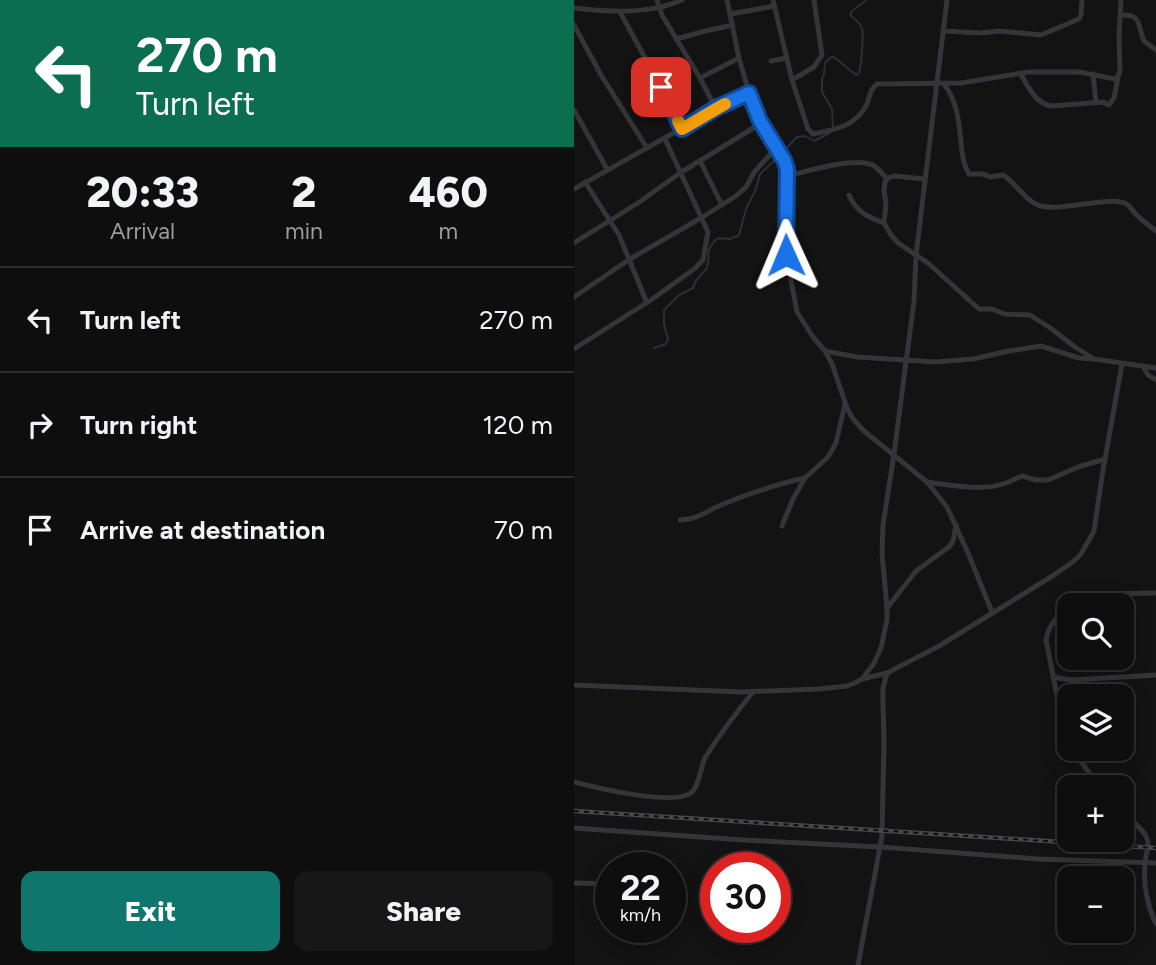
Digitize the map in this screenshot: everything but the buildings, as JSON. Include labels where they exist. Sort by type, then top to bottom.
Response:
[{"type":"street","points":[[657,0],[716,108]]},
{"type":"street","points":[[574,8],[620,12],[659,8],[682,0]]},
{"type":"street","points":[[727,0],[749,93],[760,121],[785,164],[788,176],[785,249],[795,307],[825,351],[836,372],[845,403],[857,424],[927,482],[947,507],[992,612]]},
{"type":"street","points":[[792,80],[814,67],[822,55],[814,0]]},
{"type":"street","points":[[862,679],[881,648],[886,625],[883,525],[914,301],[916,255],[947,0]]},
{"type":"street","points":[[943,30],[1041,35],[1079,19],[1082,0]]},
{"type":"street","points":[[1020,73],[1033,94],[1046,106],[1096,102],[1111,104],[1118,83],[1121,0]]},
{"type":"street","points":[[731,14],[773,3],[792,80],[808,129],[813,134],[853,122],[863,110],[876,84],[972,82],[1020,73],[1079,72],[1112,79],[1118,76]]},
{"type":"street","points":[[620,12],[682,129]]},
{"type":"street","points":[[1121,15],[1135,17],[1144,41],[1156,50]]},
{"type":"street","points":[[574,25],[601,75],[647,148]]},
{"type":"street","points":[[676,39],[733,25]]},
{"type":"street","points":[[700,78],[739,58]]},
{"type":"street","points":[[771,61],[787,58]]},
{"type":"street","points":[[1093,74],[1096,102]]},
{"type":"street","points":[[944,84],[954,103],[960,125],[964,162],[969,174],[990,177],[1003,175],[1033,203],[1055,209],[1108,202],[1124,203],[1156,231]]},
{"type":"street","points":[[575,187],[665,139],[716,108],[749,93]]},
{"type":"street","points":[[574,110],[607,169]]},
{"type":"street","points":[[574,243],[760,121]]},
{"type":"street","points":[[574,349],[647,303],[694,270],[703,260],[708,235],[665,139]]},
{"type":"street","points":[[574,298],[630,259],[722,205],[746,187],[776,148]]},
{"type":"street","points":[[699,161],[722,205]]},
{"type":"street","points":[[788,176],[831,166],[860,163],[873,165],[887,179]]},
{"type":"street","points":[[884,223],[884,188],[887,179],[894,176],[925,178]]},
{"type":"street","points":[[585,182],[630,259],[647,303]]},
{"type":"street","points":[[849,195],[859,211],[884,223],[894,239],[938,272],[977,308],[1030,316],[1094,359]]},
{"type":"street","points":[[825,351],[857,357],[936,362],[961,361],[1041,346],[1079,358],[1156,368]]},
{"type":"street","points":[[574,685],[753,692],[836,688],[887,673],[939,646],[1054,575],[1081,554],[1094,531],[1122,364]]},
{"type":"street","points":[[1143,366],[1148,375],[1156,380]]},
{"type":"street","points":[[782,526],[805,478],[828,457],[838,434],[845,403]]},
{"type":"street","points":[[927,482],[991,486],[1005,484],[1022,476],[1048,480],[1105,458]]},
{"type":"street","points":[[680,520],[696,518],[727,502],[775,485],[805,478]]},
{"type":"street","points":[[887,608],[916,571],[949,547],[956,525]]},
{"type":"street","points":[[1134,593],[1156,593]]},
{"type":"street","points":[[1057,618],[1046,636],[1057,697]]},
{"type":"street","points":[[858,965],[882,836],[883,688],[887,673]]},
{"type":"street","points":[[1053,677],[1071,680],[1156,675]]},
{"type":"street","points":[[574,782],[615,792],[659,797],[689,794],[696,785],[701,766],[709,753],[753,692]]},
{"type":"street","points":[[1134,824],[1146,836],[1149,847],[1144,863],[1148,903],[1156,924]]},
{"type":"street","points":[[574,828],[996,856],[1156,863]]},
{"type":"street","points":[[574,883],[595,884]]},
{"type":"waterway","points":[[833,128],[832,109],[822,92],[825,63],[834,57],[856,75],[859,73],[863,31],[851,16],[851,12],[866,0]]},
{"type":"waterway","points":[[783,152],[797,137],[805,136],[814,141],[830,133]]},
{"type":"waterway","points":[[654,348],[666,344],[668,339],[664,310],[679,295],[693,288],[708,265],[709,251],[713,243],[718,238],[730,239],[739,235],[760,174],[779,156]]},
{"type":"railway","points":[[574,811],[1156,848]]},
{"type":"slow traffic","points":[[678,121],[682,129],[725,104]]},
{"type":"route","points":[[661,87],[682,129],[716,108],[749,93],[760,121],[787,169],[786,255]]}]
